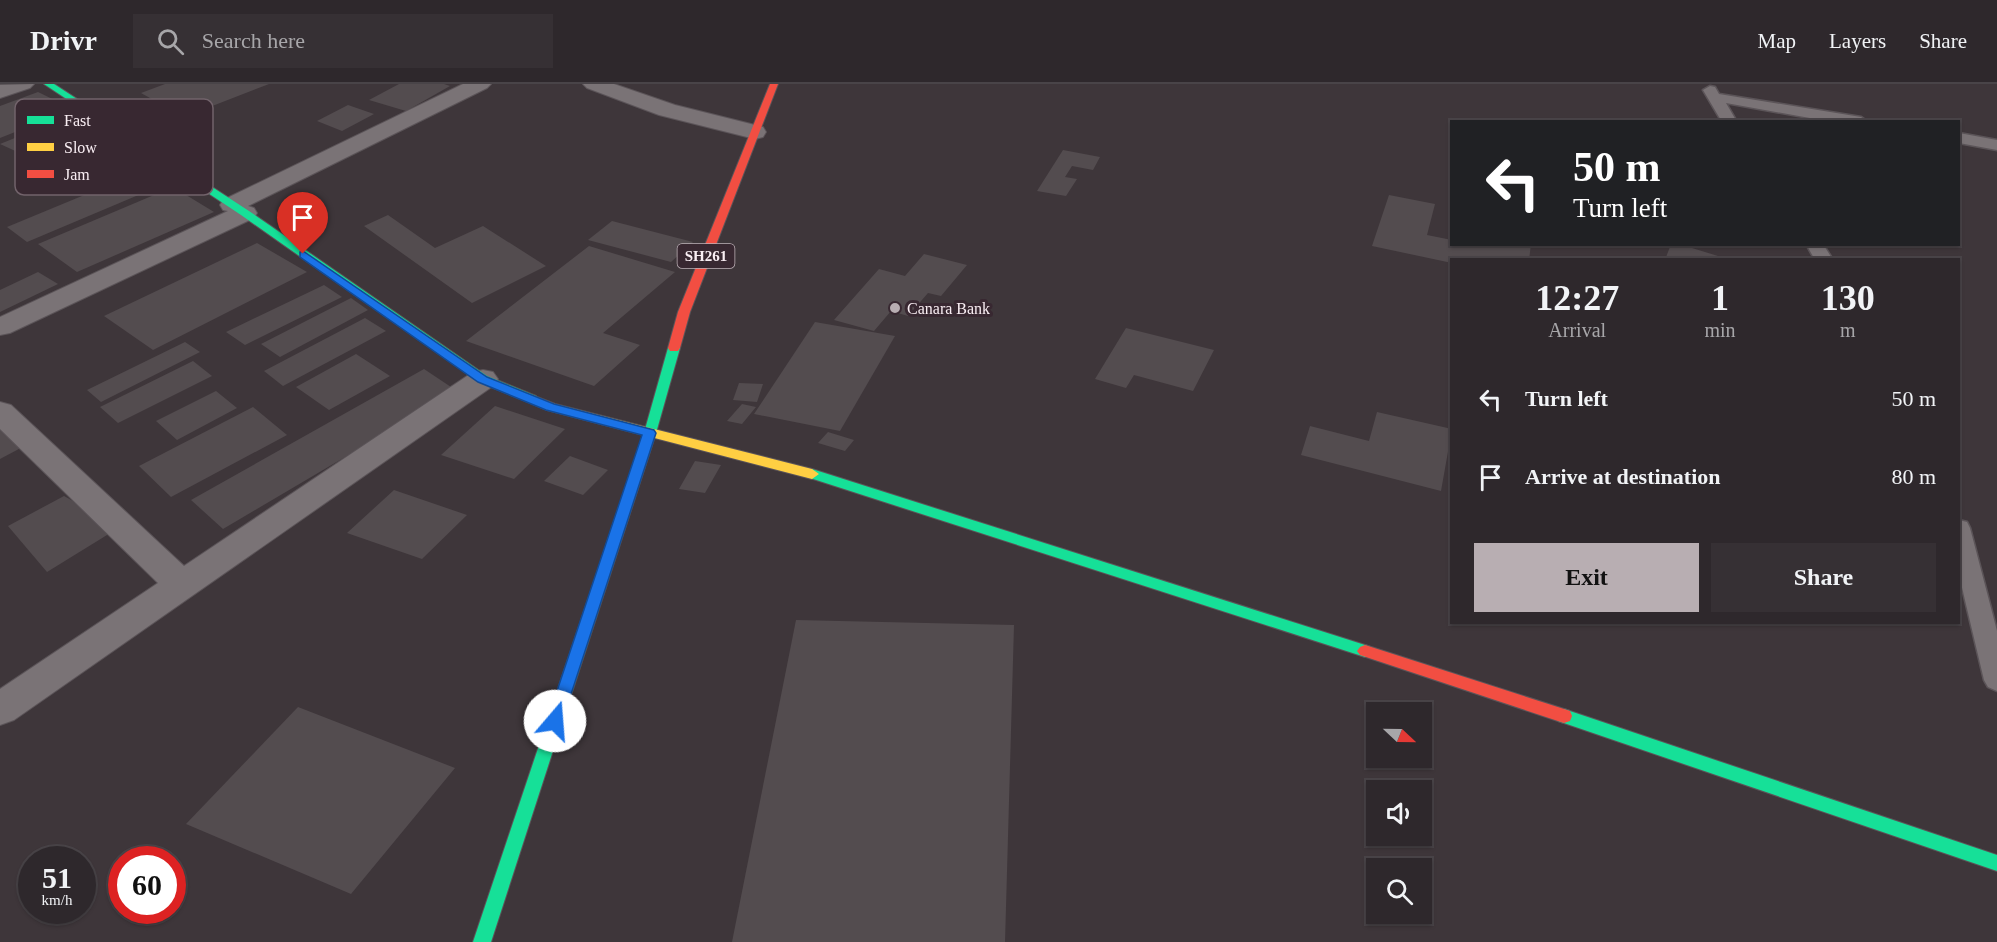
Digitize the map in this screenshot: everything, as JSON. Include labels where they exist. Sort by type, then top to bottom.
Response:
[{"type":"main road","points":[[48,84],[71,99]]},
{"type":"main road","name":"SH261","points":[[482,942],[650,433],[684,312],[774,84]]},
{"type":"main road","points":[[213,192],[483,379],[550,407],[816,474],[907,502],[1535,706],[1997,863]]},
{"type":"street","points":[[0,92],[23,84]]},
{"type":"street","points":[[0,327],[239,209],[480,84]]},
{"type":"street","points":[[594,84],[667,110],[755,132]]},
{"type":"street","points":[[0,709],[483,379]]},
{"type":"street","points":[[0,412],[182,585]]},
{"type":"lane","points":[[1710,90],[1729,120]]},
{"type":"lane","points":[[1710,90],[1852,120]]},
{"type":"lane","points":[[1960,138],[1997,145]]},
{"type":"lane","points":[[1960,532],[1997,680]]},
{"type":"building","points":[[165,84],[269,84],[213,106],[213,99],[152,99],[141,93]]},
{"type":"building","points":[[399,84],[450,86],[406,111],[369,100]]},
{"type":"building","points":[[38,92],[52,99],[19,99]]},
{"type":"building","points":[[15,100],[15,132],[0,138],[0,106]]},
{"type":"building","points":[[348,105],[374,114],[342,131],[317,121]]},
{"type":"building","points":[[15,138],[15,151],[0,144]]},
{"type":"building","points":[[1063,150],[1100,157],[1093,170],[1072,166],[1065,177],[1077,179],[1066,196],[1037,191]]},
{"type":"building","points":[[84,195],[138,195],[27,242],[7,227]]},
{"type":"building","points":[[154,195],[186,195],[214,212],[77,272],[38,244]]},
{"type":"building","points":[[1389,195],[1435,204],[1427,235],[1450,240],[1450,246],[1531,246],[1529,258],[1450,258],[1450,263],[1372,246]]},
{"type":"building","points":[[388,215],[435,248],[483,226],[546,266],[472,303],[364,226]]},
{"type":"building","points":[[612,221],[693,242],[671,262],[588,240]]},
{"type":"building","points":[[257,243],[307,272],[153,350],[104,316]]},
{"type":"building","points":[[589,246],[675,272],[603,333],[640,345],[594,386],[466,341]]},
{"type":"building","points":[[1670,246],[1686,246],[1724,258],[1666,258]]},
{"type":"building","points":[[924,254],[967,265],[941,296],[928,293],[908,316],[891,311],[874,331],[834,320],[879,269],[905,276]]},
{"type":"building","points":[[38,272],[58,284],[0,312],[0,290]]},
{"type":"building","points":[[324,285],[342,297],[245,345],[226,332]]},
{"type":"building","points":[[351,298],[368,310],[280,357],[261,344]]},
{"type":"building","points":[[365,318],[386,331],[283,386],[264,371]]},
{"type":"building","points":[[815,322],[895,336],[840,431],[754,414]]},
{"type":"building","points":[[1126,328],[1214,350],[1193,391],[1134,375],[1126,388],[1095,379]]},
{"type":"building","points":[[185,342],[200,352],[101,402],[87,390]]},
{"type":"building","points":[[356,354],[390,376],[329,410],[296,387]]},
{"type":"building","points":[[193,361],[212,376],[118,423],[100,407]]},
{"type":"building","points":[[424,369],[457,391],[223,529],[191,500]]},
{"type":"building","points":[[739,383],[763,384],[757,402],[733,400]]},
{"type":"building","points":[[216,391],[237,408],[177,440],[156,421]]},
{"type":"building","points":[[742,404],[756,407],[742,424],[727,421]]},
{"type":"building","points":[[495,406],[565,429],[514,479],[441,455]]},
{"type":"building","points":[[253,407],[287,435],[171,497],[139,466]]},
{"type":"building","points":[[0,412],[32,442],[0,459]]},
{"type":"building","points":[[1377,412],[1450,429],[1441,491],[1301,455],[1310,426],[1369,441]]},
{"type":"building","points":[[828,432],[854,440],[845,451],[818,443]]},
{"type":"building","points":[[570,456],[608,470],[583,495],[544,481]]},
{"type":"building","points":[[695,461],[721,465],[705,493],[679,489]]},
{"type":"building","points":[[394,490],[467,515],[422,559],[347,533]]},
{"type":"building","points":[[64,496],[120,527],[47,572],[8,526]]},
{"type":"building","points":[[796,620],[1014,625],[1005,942],[732,942]]},
{"type":"building","points":[[298,707],[455,768],[351,894],[186,824]]},
{"type":"traffic: fast","points":[[48,84],[71,99]]},
{"type":"traffic: fast","points":[[213,192],[483,379],[532,399]]},
{"type":"traffic: fast","points":[[482,942],[650,433],[674,348]]},
{"type":"traffic: fast","points":[[812,474],[1365,651]]},
{"type":"traffic: fast","points":[[1564,716],[1997,863]]},
{"type":"traffic: slow","points":[[532,399],[551,407],[812,474]]},
{"type":"traffic: jam","points":[[674,348],[684,312],[774,84]]},
{"type":"traffic: jam","points":[[1365,651],[1564,716]]},
{"type":"place","name":"Canara Bank","points":[[895,308]]},
{"type":"route","points":[[303,254],[483,379],[550,407],[650,433],[555,721]]}]
